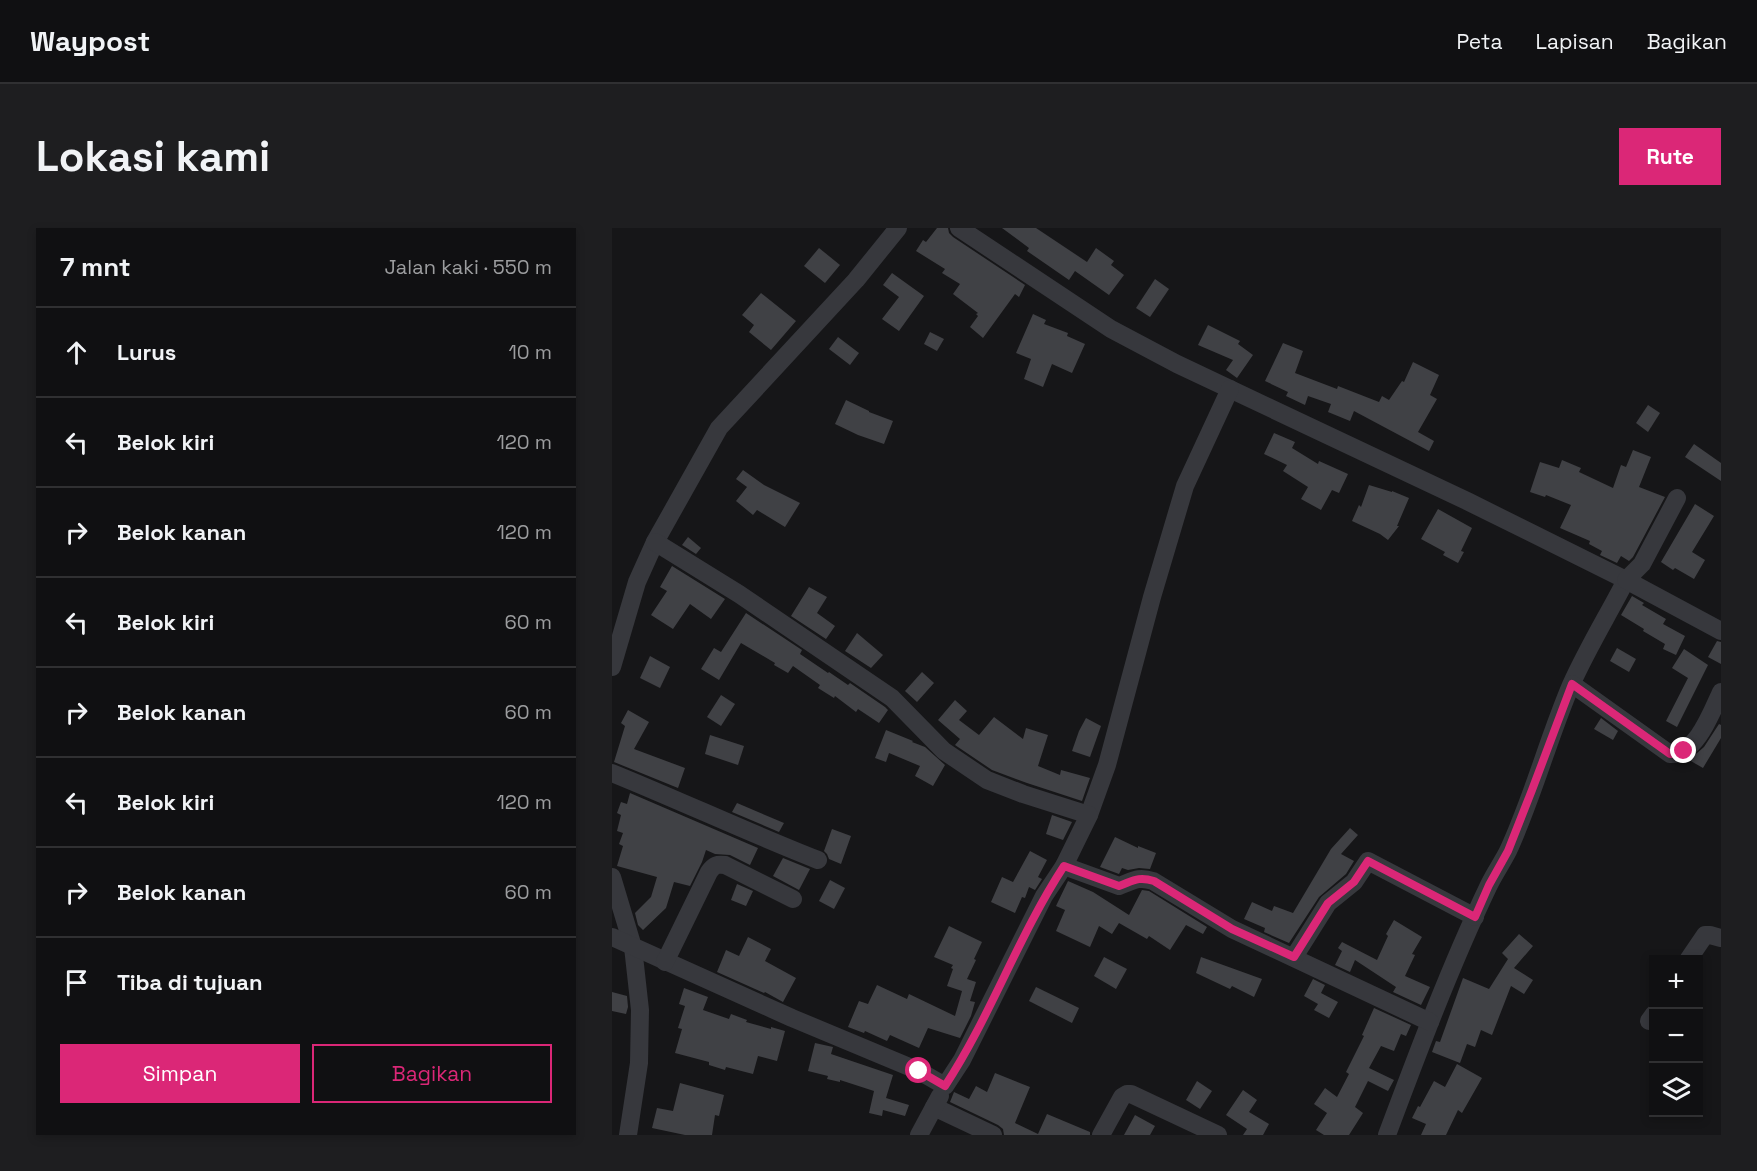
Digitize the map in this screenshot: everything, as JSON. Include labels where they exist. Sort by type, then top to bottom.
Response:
[{"type":"street","points":[[612,667],[637,582],[655,542],[719,428],[856,280],[898,228]]},
{"type":"street","points":[[959,228],[1111,329],[1177,364],[1469,502],[1626,580],[1721,631]]},
{"type":"street","points":[[919,1135],[972,1042],[1044,896],[1064,866],[1089,815],[1107,765],[1152,597],[1185,486],[1230,389]]},
{"type":"street","points":[[1386,1135],[1430,1022],[1475,917],[1508,851],[1572,684],[1626,580],[1642,564],[1677,498]]},
{"type":"street","points":[[655,542],[739,594],[892,698],[944,751],[987,780],[1089,815]]},
{"type":"street","points":[[1572,684],[1670,754],[1684,751],[1696,740],[1721,692]]},
{"type":"street","points":[[612,773],[758,837],[818,860]]},
{"type":"street","points":[[1294,957],[1328,903],[1354,882],[1368,861],[1475,917]]},
{"type":"street","points":[[665,962],[713,866],[725,865],[794,899]]},
{"type":"street","points":[[1064,866],[1119,886],[1138,878],[1154,881],[1232,929],[1430,1022]]},
{"type":"street","points":[[612,877],[633,947],[640,1010],[639,1063],[628,1135]]},
{"type":"street","points":[[1692,955],[1706,935],[1721,939]]},
{"type":"street","points":[[612,937],[919,1071],[945,1086]]},
{"type":"street","points":[[1101,1135],[1122,1097],[1131,1094],[1218,1135]]},
{"type":"street","points":[[934,1107],[993,1135]]},
{"type":"building","points":[[937,228],[948,228],[953,237],[1025,285],[1019,297],[1015,294],[983,338],[970,327],[978,313],[953,294],[960,284],[942,273],[945,269],[916,251],[923,240],[926,242]]},
{"type":"building","points":[[1002,228],[1036,228],[1087,262],[1096,248],[1114,261],[1111,265],[1124,275],[1109,295],[1075,271],[1069,280],[1027,251],[1029,248]]},
{"type":"building","points":[[819,248],[840,265],[825,283],[804,266]]},
{"type":"building","points":[[892,273],[924,296],[899,331],[882,319],[899,297],[883,285]]},
{"type":"building","points":[[1155,279],[1169,289],[1150,317],[1136,308]]},
{"type":"building","points":[[761,293],[796,321],[771,350],[749,332],[754,325],[742,315]]},
{"type":"building","points":[[1033,314],[1046,320],[1044,324],[1068,333],[1067,336],[1085,344],[1072,373],[1052,364],[1043,387],[1024,379],[1031,359],[1016,353]]},
{"type":"building","points":[[1208,325],[1240,341],[1238,344],[1253,355],[1237,378],[1226,370],[1233,360],[1198,345]]},
{"type":"building","points":[[930,332],[944,339],[937,351],[924,344]]},
{"type":"building","points":[[838,337],[859,353],[850,365],[829,349]]},
{"type":"building","points":[[1283,343],[1303,351],[1295,373],[1379,402],[1382,396],[1389,400],[1402,381],[1404,382],[1413,362],[1439,375],[1430,395],[1437,399],[1418,432],[1434,441],[1429,451],[1354,411],[1350,421],[1328,412],[1331,404],[1308,396],[1305,405],[1286,396],[1288,392],[1265,381]]},
{"type":"building","points":[[846,400],[893,421],[884,444],[835,424]]},
{"type":"building","points":[[1648,405],[1660,413],[1648,432],[1636,423]]},
{"type":"building","points":[[1274,433],[1295,442],[1292,448],[1318,464],[1319,461],[1348,474],[1339,493],[1332,490],[1321,510],[1301,499],[1308,487],[1283,471],[1287,465],[1264,454]]},
{"type":"building","points":[[1694,444],[1721,463],[1721,481],[1685,457]]},
{"type":"building","points":[[1633,450],[1651,457],[1639,487],[1665,497],[1633,557],[1629,561],[1621,556],[1617,563],[1600,555],[1602,551],[1589,544],[1590,541],[1560,528],[1571,505],[1546,495],[1545,497],[1530,492],[1540,462],[1559,468],[1562,460],[1581,468],[1579,472],[1613,488],[1621,465],[1626,467]]},
{"type":"building","points":[[743,470],[764,485],[800,503],[785,527],[757,510],[753,515],[736,501],[747,487],[736,479]]},
{"type":"building","points":[[1369,485],[1409,498],[1397,526],[1399,526],[1388,540],[1352,521],[1359,505],[1361,507]]},
{"type":"building","points":[[1695,504],[1714,516],[1692,552],[1705,560],[1694,579],[1661,562]]},
{"type":"building","points":[[1438,509],[1472,528],[1458,563],[1443,555],[1445,552],[1421,539]]},
{"type":"building","points":[[688,537],[701,548],[696,554],[682,545]]},
{"type":"building","points":[[672,566],[725,599],[711,619],[690,604],[673,629],[651,615],[667,591],[660,587]]},
{"type":"building","points":[[809,587],[827,597],[817,613],[835,626],[826,639],[791,616]]},
{"type":"building","points":[[1632,596],[1644,603],[1642,605],[1666,619],[1663,624],[1685,636],[1676,655],[1663,649],[1665,644],[1621,615]]},
{"type":"building","points":[[746,613],[802,650],[800,654],[828,673],[848,685],[850,683],[885,707],[888,710],[879,723],[858,709],[856,712],[835,696],[834,698],[818,688],[820,685],[793,666],[788,673],[741,643],[719,680],[701,669],[714,648],[721,652]]},
{"type":"building","points":[[857,633],[883,655],[871,668],[845,651]]},
{"type":"building","points":[[1717,641],[1721,642],[1721,664],[1708,657]]},
{"type":"building","points":[[1617,648],[1636,659],[1629,672],[1610,661]]},
{"type":"building","points":[[1684,649],[1708,665],[1677,727],[1666,721],[1688,678],[1672,668]]},
{"type":"building","points":[[650,656],[670,667],[660,688],[640,678]]},
{"type":"building","points":[[922,672],[934,683],[917,702],[905,691]]},
{"type":"building","points":[[721,695],[735,704],[721,726],[707,717]]},
{"type":"building","points":[[955,700],[967,711],[959,720],[979,735],[994,717],[1023,739],[1026,728],[1048,735],[1038,766],[1060,775],[1061,770],[1090,778],[1082,801],[992,770],[955,745],[960,739],[938,720]]},
{"type":"building","points":[[628,710],[649,722],[634,749],[685,768],[678,788],[614,762],[625,726],[621,723]]},
{"type":"building","points":[[1086,718],[1101,726],[1090,757],[1072,751]]},
{"type":"building","points":[[1601,718],[1618,731],[1613,740],[1594,729]]},
{"type":"building","points":[[1719,724],[1721,725],[1721,738],[1703,768],[1689,760],[1704,747]]},
{"type":"building","points":[[886,730],[925,747],[945,765],[933,786],[915,776],[920,766],[889,753],[886,762],[875,758]]},
{"type":"building","points":[[710,735],[744,746],[738,765],[705,754]]},
{"type":"building","points":[[630,793],[758,848],[750,865],[730,855],[715,854],[706,850],[690,886],[674,882],[666,908],[643,930],[638,925],[635,913],[651,897],[657,877],[617,866],[623,846],[619,844],[623,833],[617,831],[621,815],[617,813],[621,802],[627,804]]},
{"type":"building","points":[[737,803],[784,823],[779,832],[732,812]]},
{"type":"building","points":[[1052,815],[1072,822],[1063,840],[1046,834]]},
{"type":"building","points":[[1350,828],[1358,835],[1341,854],[1354,861],[1346,874],[1319,897],[1289,943],[1264,932],[1265,928],[1244,919],[1252,902],[1272,911],[1274,906],[1293,913],[1331,849]]},
{"type":"building","points":[[832,829],[851,836],[841,864],[829,859],[824,851]]},
{"type":"building","points":[[1115,837],[1138,848],[1138,846],[1156,853],[1150,869],[1122,868],[1119,874],[1100,867]]},
{"type":"building","points":[[1030,851],[1047,860],[1038,877],[1042,879],[1035,890],[1029,887],[1015,913],[991,902],[1002,877],[1013,882]]},
{"type":"building","points":[[783,858],[810,869],[799,890],[773,876]]},
{"type":"building","points":[[830,880],[845,888],[834,909],[819,901]]},
{"type":"building","points":[[1068,881],[1093,892],[1129,915],[1142,890],[1149,891],[1207,927],[1203,934],[1186,925],[1170,950],[1149,936],[1147,939],[1119,923],[1112,934],[1099,926],[1090,947],[1056,931],[1065,910],[1056,906]]},
{"type":"building","points":[[737,884],[753,891],[746,906],[731,900]]},
{"type":"building","points":[[1394,920],[1422,937],[1412,954],[1415,955],[1405,976],[1430,987],[1421,1005],[1393,992],[1396,987],[1355,960],[1350,972],[1335,965],[1342,951],[1338,948],[1342,942],[1377,960],[1388,936],[1386,934]]},
{"type":"building","points":[[949,926],[982,942],[967,979],[976,982],[970,1001],[975,1002],[960,1038],[928,1028],[919,1048],[890,1035],[887,1041],[865,1031],[864,1033],[848,1027],[859,1001],[868,1004],[877,985],[907,999],[909,994],[955,1016],[962,991],[947,986],[953,965],[934,957]]},
{"type":"building","points":[[1519,934],[1533,946],[1514,968],[1533,980],[1524,994],[1511,986],[1492,1035],[1481,1030],[1475,1047],[1467,1044],[1460,1063],[1432,1052],[1436,1041],[1440,1042],[1463,978],[1489,989],[1508,959],[1502,953]]},
{"type":"building","points":[[748,937],[771,949],[765,961],[796,978],[783,1002],[717,972],[726,950],[739,956]]},
{"type":"building","points":[[1104,957],[1127,969],[1116,989],[1094,976]]},
{"type":"building","points":[[1201,957],[1262,979],[1254,997],[1196,973]]},
{"type":"building","points":[[1313,979],[1325,985],[1321,993],[1338,1002],[1329,1018],[1314,1010],[1318,1004],[1304,996]]},
{"type":"building","points":[[1036,987],[1079,1008],[1072,1023],[1029,1001]]},
{"type":"building","points":[[684,988],[708,997],[703,1010],[729,1019],[731,1014],[747,1020],[746,1022],[785,1031],[777,1061],[758,1056],[753,1074],[726,1067],[725,1070],[709,1065],[709,1062],[675,1053],[682,1029],[678,1028],[685,1006],[679,1004]]},
{"type":"building","points":[[612,992],[627,996],[626,1014],[612,1011]]},
{"type":"building","points":[[1374,1008],[1411,1025],[1406,1036],[1401,1034],[1394,1051],[1381,1046],[1369,1068],[1394,1080],[1388,1091],[1368,1081],[1355,1107],[1363,1113],[1349,1135],[1324,1135],[1316,1130],[1327,1113],[1314,1104],[1325,1088],[1337,1097],[1349,1074],[1346,1072],[1364,1036],[1362,1035]]},
{"type":"building","points":[[815,1043],[833,1047],[831,1054],[893,1075],[886,1098],[909,1105],[905,1116],[883,1110],[882,1116],[869,1113],[874,1091],[840,1080],[840,1082],[827,1079],[828,1076],[808,1071]]},
{"type":"building","points":[[1457,1064],[1482,1078],[1462,1113],[1458,1110],[1446,1135],[1421,1135],[1426,1124],[1412,1118],[1418,1106],[1420,1107],[1434,1081],[1445,1087]]},
{"type":"building","points":[[995,1073],[1030,1087],[1015,1123],[1038,1134],[1047,1114],[1090,1132],[1090,1135],[1004,1135],[1003,1129],[998,1125],[950,1102],[954,1092],[969,1099],[976,1086],[987,1092]]},
{"type":"building","points":[[1197,1081],[1212,1091],[1200,1109],[1186,1100]]},
{"type":"building","points":[[680,1083],[724,1095],[719,1116],[715,1115],[712,1135],[685,1135],[652,1128],[657,1108],[673,1111]]},
{"type":"building","points":[[1243,1090],[1257,1100],[1249,1112],[1269,1124],[1263,1135],[1243,1135],[1247,1129],[1226,1115]]},
{"type":"building","points":[[1135,1115],[1155,1126],[1150,1135],[1124,1135]]},
{"type":"route","points":[[919,1071],[945,1086],[962,1060],[990,1007],[1044,896],[1064,866],[1119,886],[1138,878],[1154,881],[1232,929],[1294,957],[1328,903],[1354,882],[1368,861],[1475,917],[1508,851],[1572,684],[1670,754],[1684,751]]}]
